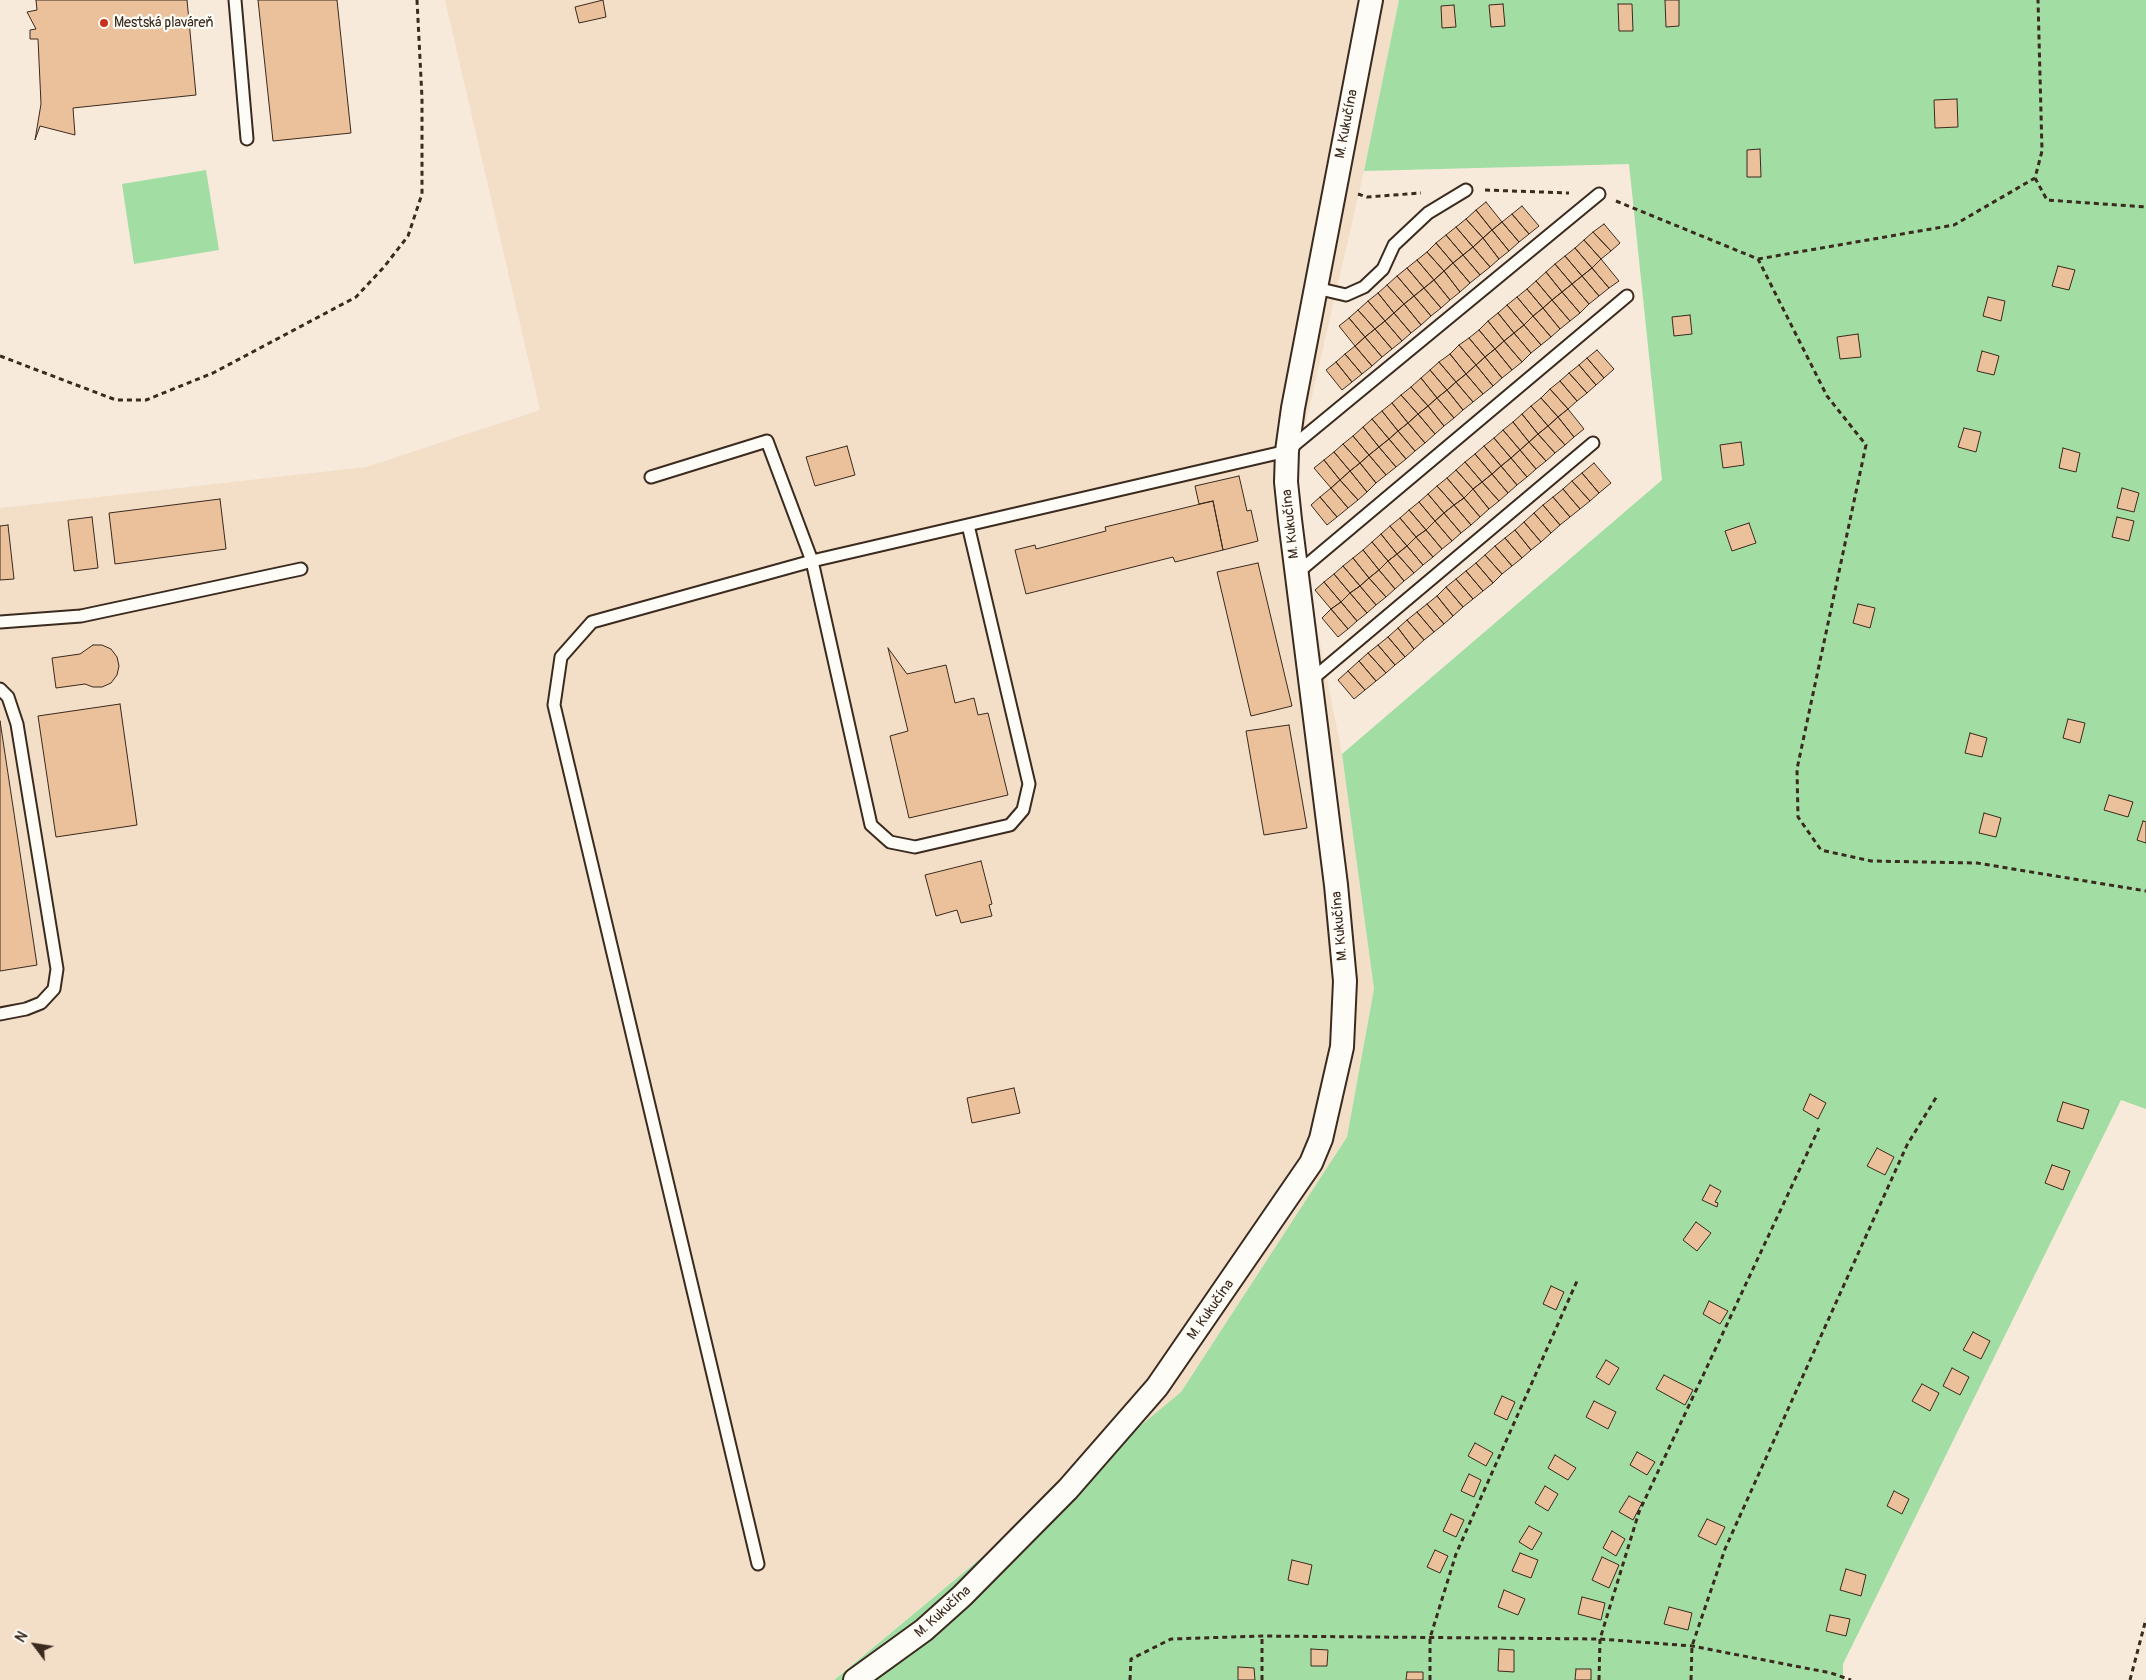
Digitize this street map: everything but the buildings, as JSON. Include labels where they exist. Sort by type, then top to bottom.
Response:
[{"type":"street","name":"M. Kukučína","points":[[855,1680],[924,1630],[968,1590],[1068,1488],[1157,1387],[1311,1163],[1321,1139],[1334,1089],[1342,1047],[1345,1016],[1344,981],[1336,885],[1286,482],[1287,451],[1371,0]]},
{"type":"lane","points":[[235,0],[247,139]]},
{"type":"lane","points":[[1316,288],[1346,295],[1364,287],[1383,269],[1394,245],[1421,220],[1466,190]]},
{"type":"lane","points":[[758,1564],[554,705],[561,658],[592,622],[812,561],[1287,451],[1599,194]]},
{"type":"lane","points":[[1296,574],[1627,296]]},
{"type":"lane","points":[[651,477],[768,441],[812,561],[871,825],[890,842],[915,848],[1010,825],[1023,810],[1029,784],[968,525]]},
{"type":"lane","points":[[1310,681],[1593,444]]},
{"type":"lane","points":[[0,622],[81,616],[301,569]]},
{"type":"lane","points":[[0,689],[8,697],[17,724],[57,969],[54,989],[41,1003],[26,1009],[0,1014]]},
{"type":"path","points":[[0,356],[116,400],[146,400],[213,372],[356,298],[384,267],[408,236],[422,194],[422,98],[417,0]]},
{"type":"path","points":[[2038,0],[2042,151],[2035,178],[2047,200],[2146,207]]},
{"type":"path","points":[[1335,187],[1367,197],[1466,190],[1599,194],[1758,259],[1954,225],[2035,178]]},
{"type":"path","points":[[1758,259],[1827,396],[1866,445],[1797,769],[1798,816],[1821,850],[1871,861],[1977,863],[2146,891]]},
{"type":"path","points":[[1691,1680],[1692,1646],[1726,1549],[1906,1145],[1937,1096]]},
{"type":"path","points":[[1599,1680],[1600,1638],[1639,1512],[1819,1128]]},
{"type":"path","points":[[1430,1680],[1430,1638],[1456,1554],[1577,1280]]},
{"type":"path","points":[[2130,1680],[2146,1619]]},
{"type":"path","points":[[1130,1680],[1131,1660],[1171,1640],[1262,1636],[1600,1638],[1692,1646],[1831,1673],[1851,1680]]},
{"type":"path","points":[[1262,1636],[1262,1680]]},
{"type":"shaded area","points":[[445,0],[1399,0],[1364,171],[1297,461],[1309,589],[1342,754],[1374,989],[1347,1137],[1181,1392],[833,1680],[0,1680],[0,508],[366,467],[540,410]]},
{"type":"green space","points":[[1399,0],[2146,0],[2146,1109],[2121,1100],[1843,1664],[1843,1680],[834,1680],[1181,1392],[1347,1137],[1374,989],[1342,754],[1662,480],[1629,164],[1364,171]]},
{"type":"green space","points":[[206,170],[219,250],[134,264],[122,184]]},
{"type":"place","name":"Mestská plaváreň","points":[[104,23]]}]
